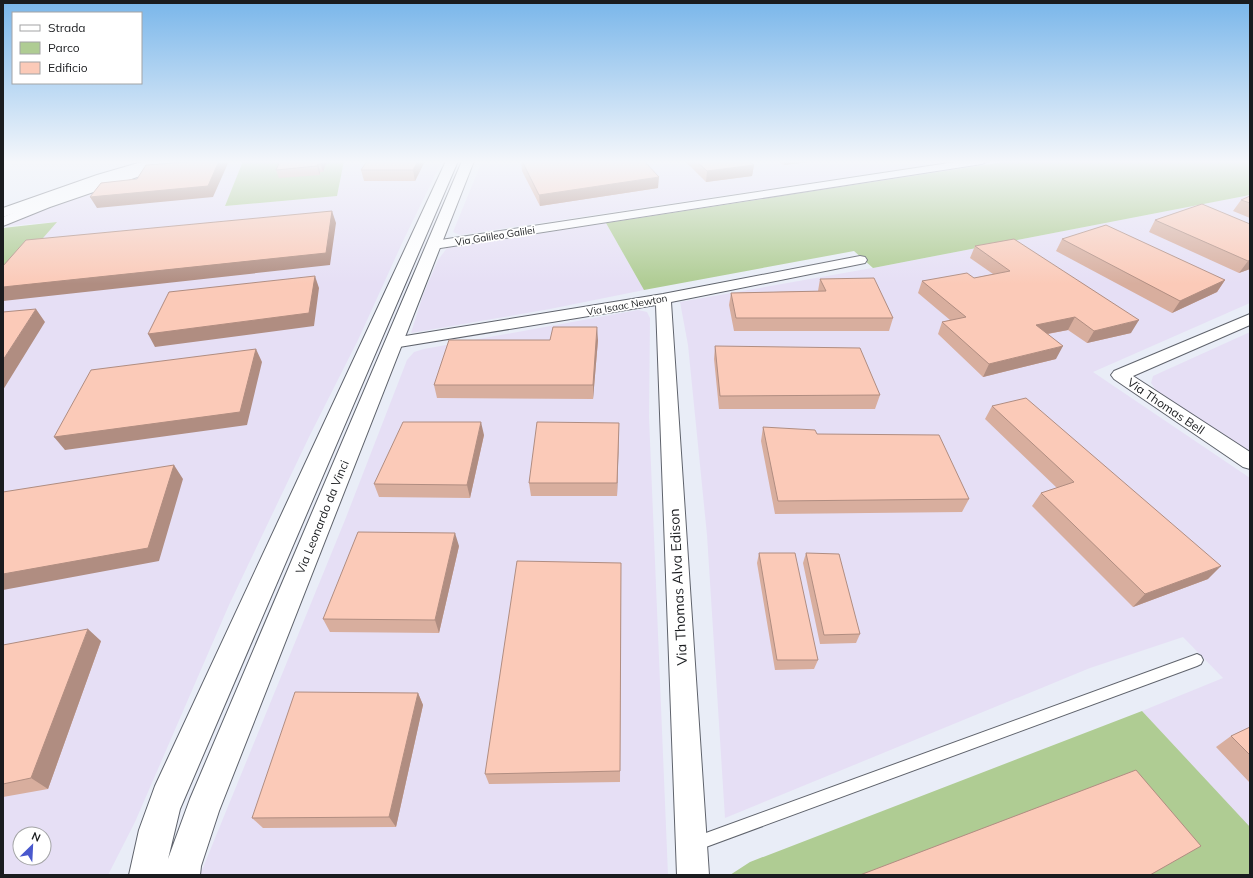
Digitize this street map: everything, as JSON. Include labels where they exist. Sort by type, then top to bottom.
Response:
[{"type":"main road","points":[[3,213],[34,202]]},
{"type":"main road","name":"Via Leonardo da Vinci","points":[[147,875],[152,842],[160,815],[434,202]]},
{"type":"main road","name":"Via Leonardo da Vinci","points":[[182,875],[183,866],[202,811],[451,202]]},
{"type":"street","points":[[3,222],[52,202]]},
{"type":"street","name":"Via Galileo Galilei","points":[[434,245],[715,202]]},
{"type":"street","name":"Via Isaac Newton","points":[[392,344],[663,299],[860,260]]},
{"type":"street","name":"Via Thomas Alva Edison","points":[[663,299],[693,875]]},
{"type":"street","name":"Via Thomas Bell","points":[[1250,319],[1120,376],[1250,462]]},
{"type":"lane","points":[[692,845],[1197,660]]},
{"type":"lane","name":"Via Leonardo da Vinci","points":[[133,875],[152,842]]},
{"type":"shaded area","points":[[60,202],[227,202],[225,206],[270,202],[422,202],[358,340],[309,437],[229,605],[135,822],[108,875],[3,875],[3,284],[56,222],[6,226]]},
{"type":"shaded area","points":[[465,202],[681,202],[460,235],[453,232]]},
{"type":"shaded area","points":[[1214,202],[1250,202],[1250,303],[1093,372],[1250,478],[1250,830],[1142,711],[1223,678],[1183,637],[1090,668],[725,818],[707,535],[688,345],[680,302],[889,265]]},
{"type":"shaded area","points":[[606,223],[644,290],[550,309],[411,333],[423,295],[438,260],[447,248]]},
{"type":"shaded area","points":[[638,310],[647,312],[650,318],[649,417],[668,875],[200,875],[345,520],[407,360],[414,352],[424,349]]},
{"type":"shaded area","points":[[1250,332],[1250,453],[1158,393],[1151,383],[1153,376]]},
{"type":"green space","points":[[227,202],[270,202],[225,206]]},
{"type":"green space","points":[[743,202],[1214,202],[873,268],[854,251],[644,290],[606,223]]},
{"type":"green space","points":[[57,222],[3,284],[3,228]]},
{"type":"green space","points":[[1142,711],[1250,827],[1250,875],[730,875],[750,862]]},
{"type":"building","points":[[1202,204],[1250,224],[1250,260],[1248,261],[1155,220]]},
{"type":"building","points":[[332,211],[326,253],[3,287],[3,266],[26,240]]},
{"type":"building","points":[[1106,225],[1225,280],[1180,301],[1062,239]]},
{"type":"building","points":[[1014,239],[1139,320],[1094,331],[1075,317],[1036,325],[1063,346],[989,364],[942,322],[966,317],[922,281],[967,273],[974,278],[1010,271],[975,246]]},
{"type":"building","points":[[315,276],[309,313],[148,334],[169,292]]},
{"type":"building","points":[[874,278],[893,318],[736,318],[731,293],[826,291],[820,279]]},
{"type":"building","points":[[36,309],[3,360],[3,312]]},
{"type":"building","points":[[553,327],[597,327],[593,385],[434,385],[449,340],[550,340]]},
{"type":"building","points":[[715,346],[860,348],[880,395],[720,396]]},
{"type":"building","points":[[256,349],[240,412],[54,437],[91,370]]},
{"type":"building","points":[[1026,398],[1221,566],[1145,594],[1041,493],[1074,482],[992,406]]},
{"type":"building","points":[[403,422],[481,422],[467,485],[374,484]]},
{"type":"building","points":[[537,422],[619,423],[617,483],[529,483]]},
{"type":"building","points":[[763,427],[815,430],[817,434],[939,435],[969,499],[778,501]]},
{"type":"building","points":[[174,465],[148,548],[3,574],[3,492]]},
{"type":"building","points":[[358,532],[455,533],[435,620],[323,619]]},
{"type":"building","points":[[759,553],[795,553],[818,660],[777,660]]},
{"type":"building","points":[[806,553],[839,554],[860,634],[824,635]]},
{"type":"building","points":[[517,561],[621,563],[620,771],[485,774]]},
{"type":"building","points":[[88,629],[31,778],[3,784],[3,645]]},
{"type":"building","points":[[295,692],[418,693],[389,817],[252,818]]},
{"type":"building","points":[[1250,727],[1250,755],[1231,736]]},
{"type":"building","points":[[1136,770],[1201,846],[1150,875],[860,875]]}]
